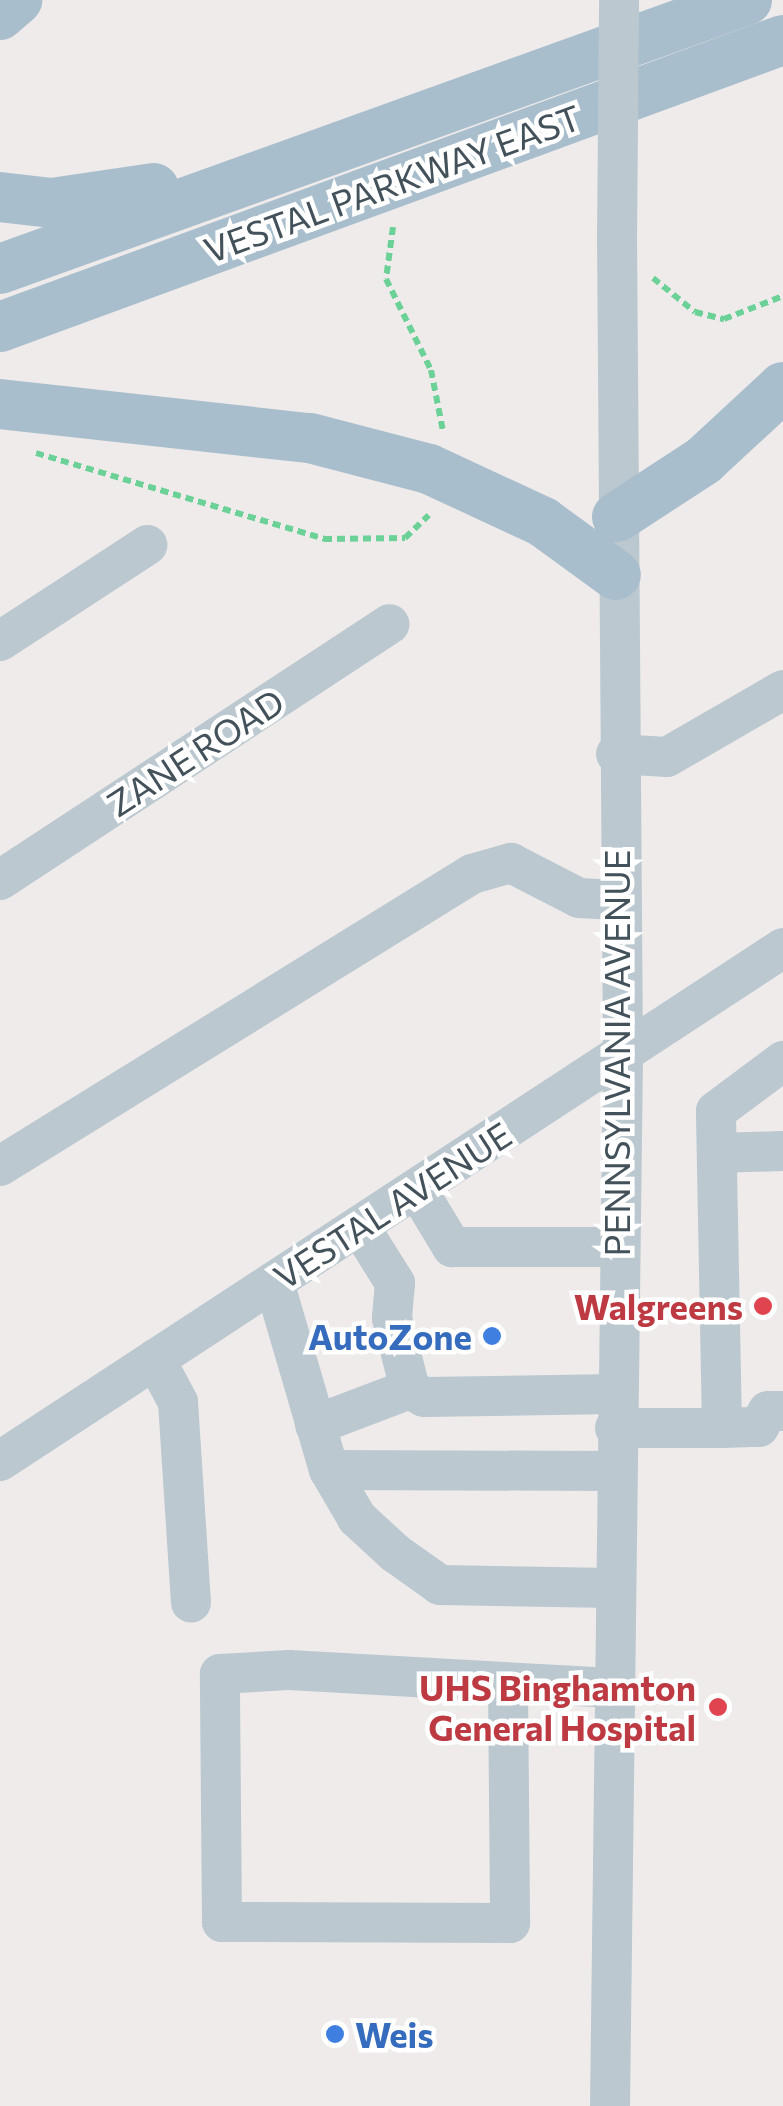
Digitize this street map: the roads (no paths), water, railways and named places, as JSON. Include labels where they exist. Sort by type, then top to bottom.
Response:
[{"type":"main road","points":[[0,15],[17,0]]},
{"type":"main road","name":"VESTAL PARKWAY EAST","points":[[0,269],[344,142],[546,79],[747,0]]},
{"type":"main road","name":"VESTAL PARKWAY EAST","points":[[0,327],[783,40]]},
{"type":"main road","points":[[0,197],[98,198],[344,142]]},
{"type":"main road","points":[[617,517],[703,461],[783,387]]},
{"type":"main road","points":[[0,404],[310,438],[429,469],[543,522],[616,575]]},
{"type":"street","name":"PENNSYLVANIA AVENUE","points":[[610,2106],[612,1588],[623,1053],[616,900],[619,0]]},
{"type":"street","points":[[0,641],[147,545]]},
{"type":"street","name":"ZANE ROAD","points":[[0,880],[389,624]]},
{"type":"street","points":[[616,754],[668,757],[783,690]]},
{"type":"street","points":[[0,1166],[472,874],[511,864],[579,898],[616,900]]},
{"type":"street","name":"VESTAL AVENUE","points":[[0,1462],[783,948]]},
{"type":"street","points":[[360,1227],[395,1282],[392,1318],[410,1390],[424,1398],[762,1426],[717,1153],[725,1098],[783,1060]]},
{"type":"street","points":[[717,1153],[783,1151]]},
{"type":"street","points":[[416,1189],[452,1247]]},
{"type":"street","points":[[395,1282],[452,1247],[617,1246]]},
{"type":"street","points":[[274,1282],[328,1470],[357,1518],[440,1585],[612,1588]]},
{"type":"street","points":[[156,1359],[178,1402],[192,1603]]},
{"type":"street","points":[[315,1424],[410,1390]]},
{"type":"street","points":[[328,1470],[616,1471]]},
{"type":"street","points":[[508,1683],[510,1923],[222,1922],[220,1674],[508,1683],[612,1688]]},
{"type":"place","name":"Walgreens","points":[[763,1306]]},
{"type":"place","name":"AutoZone","points":[[492,1336]]},
{"type":"place","name":"UHS Binghamton General Hospital","points":[[718,1707]]},
{"type":"place","name":"Weis","points":[[335,2034]]}]
